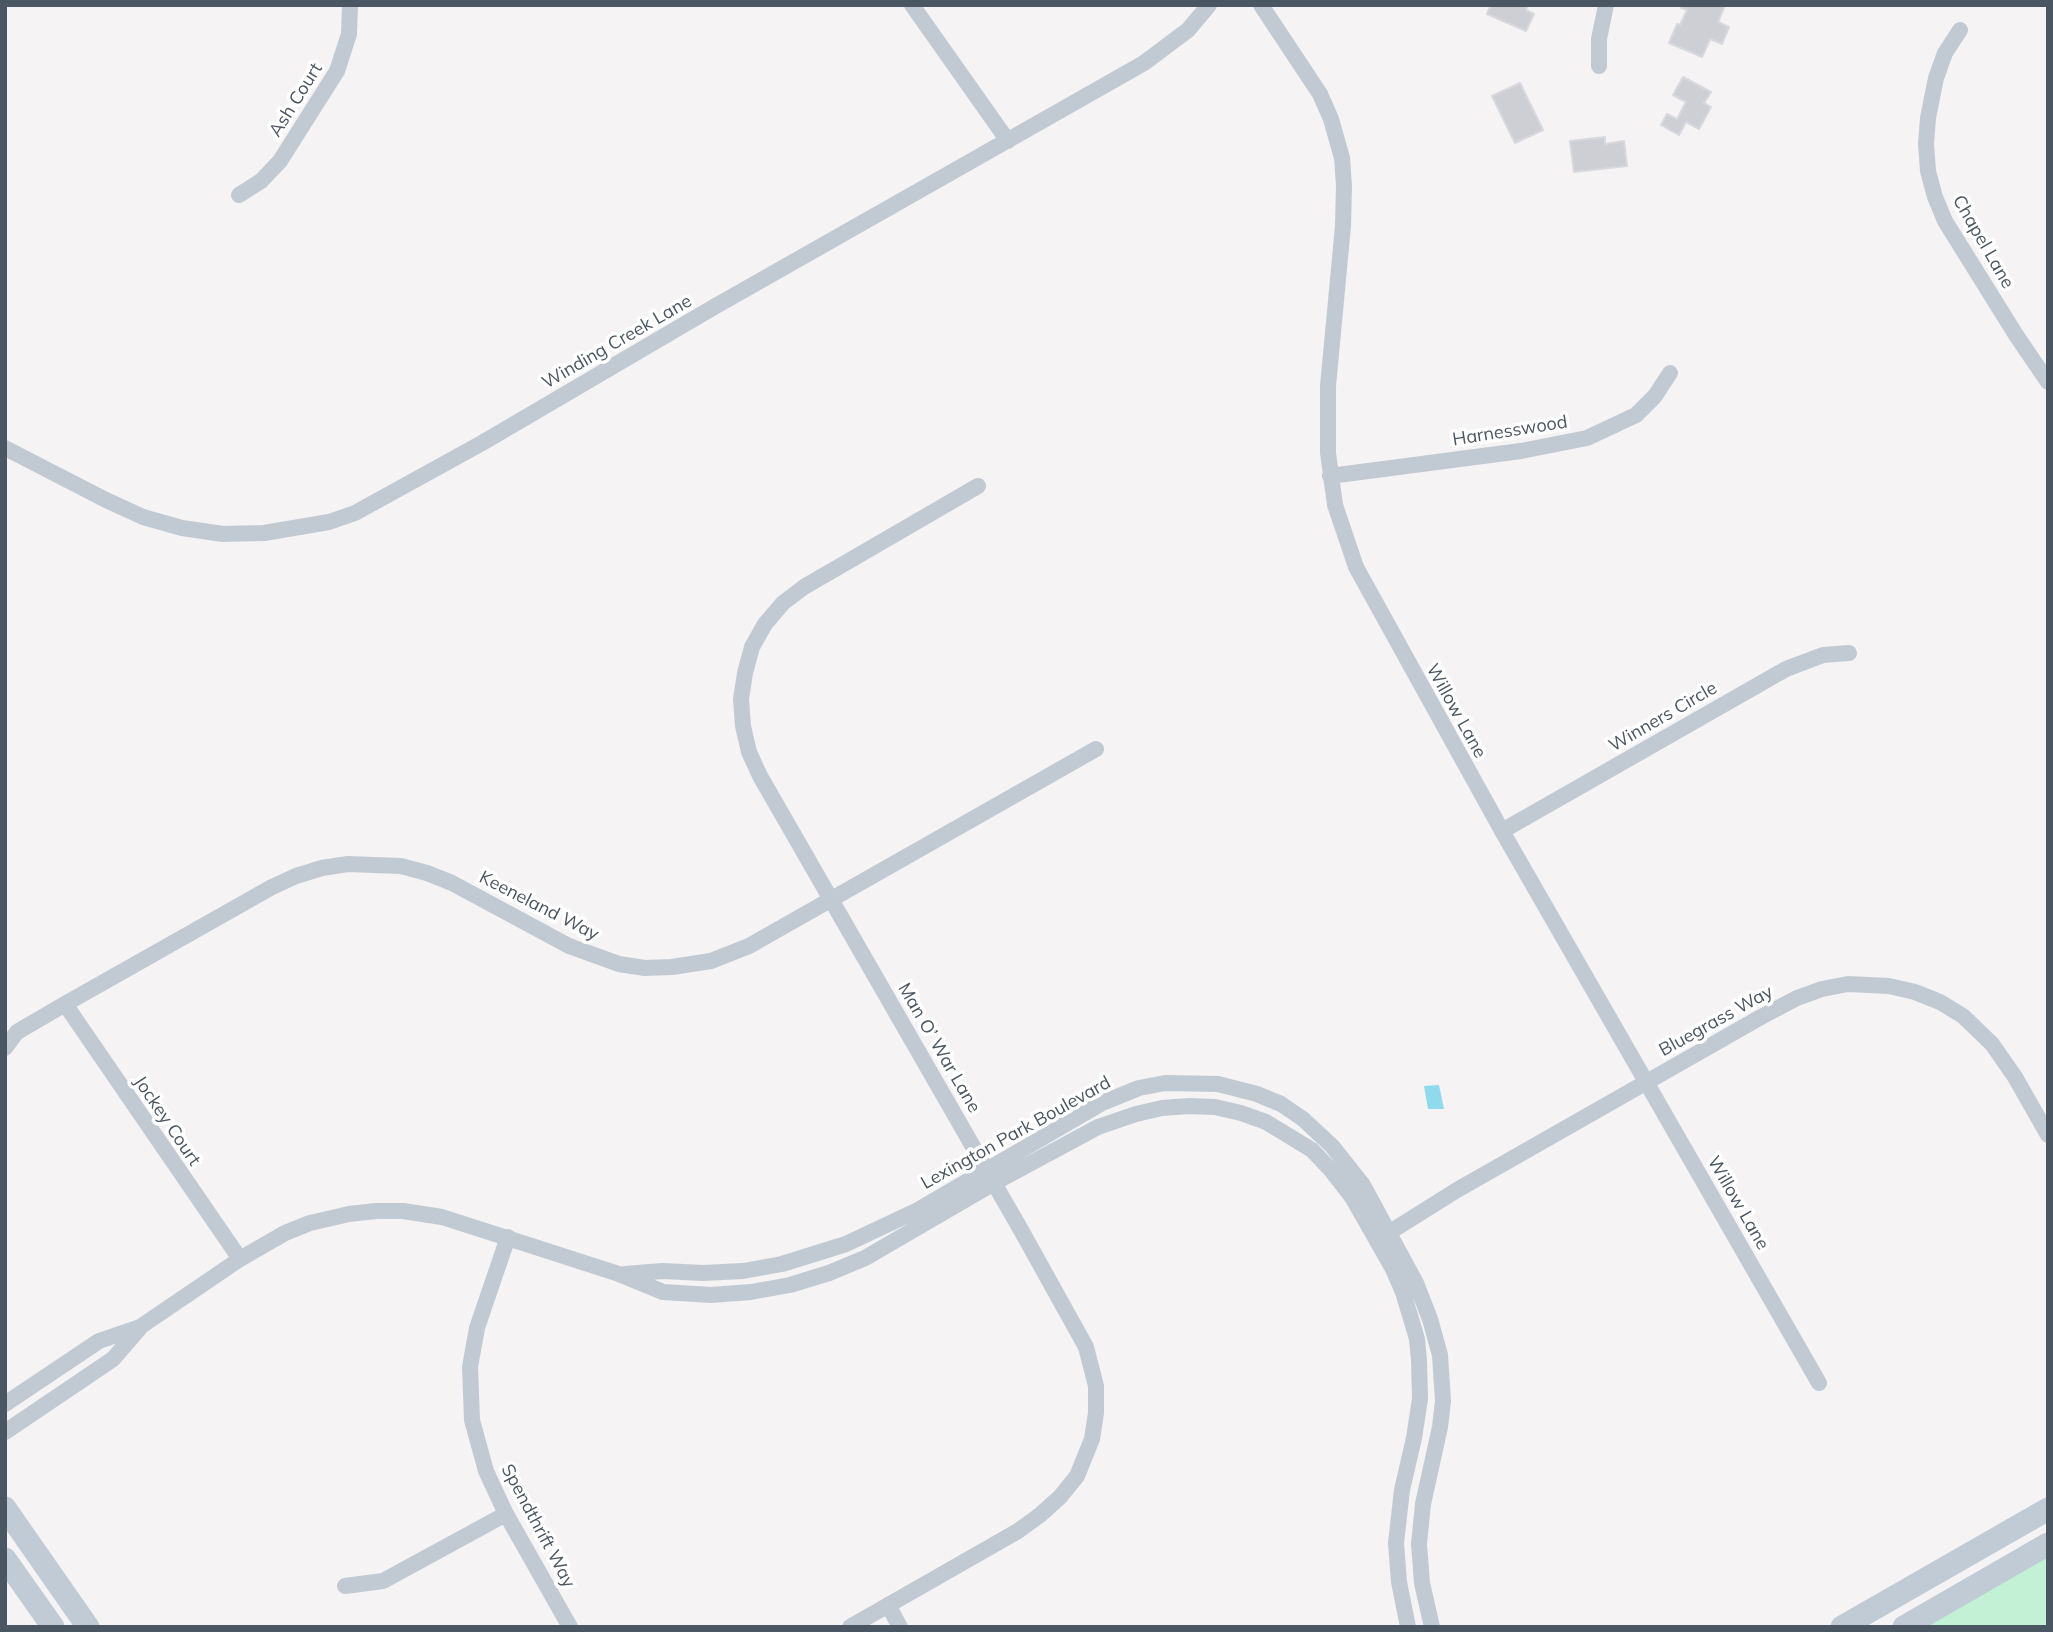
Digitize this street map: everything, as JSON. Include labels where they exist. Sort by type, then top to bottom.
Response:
[{"type":"main road","points":[[5,1508],[88,1627]]},
{"type":"main road","points":[[1842,1627],[2048,1509]]},
{"type":"main road","points":[[1904,1627],[2048,1544]]},
{"type":"main road","points":[[5,1559],[52,1627]]},
{"type":"street","name":"Ash Court","points":[[239,195],[261,181],[279,161],[337,72],[349,34],[350,5]]},
{"type":"street","points":[[912,5],[1008,141]]},
{"type":"street","name":"Winding Creek Lane","points":[[5,449],[143,517],[182,528],[223,534],[264,533],[329,522],[367,506],[482,443],[1167,48],[1188,30],[1209,5]]},
{"type":"street","name":"Willow Lane","points":[[1261,5],[1320,94],[1331,119],[1342,159],[1343,226],[1327,413],[1330,476],[1342,531],[1356,568],[1502,831],[1819,1383]]},
{"type":"street","points":[[1598,66],[1599,39],[1606,5]]},
{"type":"street","name":"Chapel Lane","points":[[1959,30],[1945,53],[1936,78],[1928,118],[1928,171],[1945,221],[2048,382]]},
{"type":"street","name":"Harnesswood","points":[[1330,476],[1521,451],[1587,438],[1636,415],[1655,396],[1670,373]]},
{"type":"street","name":"Man O’ War Lane","points":[[850,1627],[1018,1531],[1040,1515],[1060,1497],[1076,1476],[1092,1439],[1096,1413],[1096,1386],[1086,1347],[760,776],[749,752],[743,726],[741,699],[752,647],[765,624],[783,603],[804,587],[978,486]]},
{"type":"street","name":"Winners Circle","points":[[1502,831],[1786,668],[1823,655],[1849,653]]},
{"type":"street","name":"Keeneland Way","points":[[5,1048],[17,1032],[65,1003],[272,887],[322,868],[348,864],[401,866],[427,873],[452,883],[569,946],[619,964],[645,968],[711,961],[749,946],[1096,750]]},
{"type":"street","name":"Bluegrass Way","points":[[1384,1236],[1457,1190],[1797,998],[1822,989],[1848,985],[1889,986],[1915,992],[1940,1002],[1963,1016],[1983,1034],[2015,1077],[2048,1135]]},
{"type":"street","name":"Jockey Court","points":[[65,1003],[240,1259]]},
{"type":"street","name":"Lexington Park Boulevard","points":[[5,1404],[99,1341],[140,1327],[240,1259],[285,1233],[310,1223],[376,1211],[403,1211],[442,1217],[619,1274],[663,1292],[684,1295],[751,1292],[790,1285],[865,1258],[1114,1097],[1165,1083],[1218,1084],[1257,1094],[1281,1104],[1303,1119],[1332,1146],[1355,1175],[1384,1236],[1414,1329],[1419,1360],[1420,1399],[1402,1490],[1396,1543],[1399,1583],[1408,1627]]},
{"type":"street","name":"Lexington Park Boulevard","points":[[619,1274],[743,1271],[808,1258],[846,1244],[1074,1138],[1136,1114],[1176,1107],[1215,1107],[1266,1122],[1312,1150],[1331,1170],[1384,1236],[1416,1283],[1430,1319],[1442,1374],[1440,1427],[1423,1504],[1419,1544],[1422,1583],[1432,1627]]},
{"type":"street","name":"Spendthrift Way","points":[[508,1237],[477,1328],[470,1367],[470,1394],[477,1446],[506,1514],[570,1627]]},
{"type":"street","name":"Lexington Park Boulevard","points":[[5,1432],[113,1359],[140,1327]]},
{"type":"street","points":[[345,1586],[383,1581],[506,1514]]},
{"type":"street","points":[[888,1605],[900,1627]]},
{"type":"green space","points":[[2048,1544],[2048,1627],[1915,1627]]},
{"type":"water","points":[[1439,1085],[1444,1109],[1428,1109],[1424,1086]]},
{"type":"building","points":[[1491,5],[1528,5],[1526,10],[1534,14],[1526,31],[1487,14]]},
{"type":"building","points":[[1682,5],[1725,5],[1718,22],[1729,27],[1722,44],[1710,39],[1702,57],[1669,43],[1687,10],[1681,8]]},
{"type":"building","points":[[1683,77],[1711,92],[1704,103],[1711,107],[1699,129],[1686,122],[1679,135],[1661,125],[1667,114],[1677,119],[1686,102],[1673,95]]},
{"type":"building","points":[[1520,83],[1543,130],[1515,143],[1492,96]]},
{"type":"building","points":[[1605,137],[1605,144],[1624,141],[1627,166],[1574,172],[1570,141]]}]
